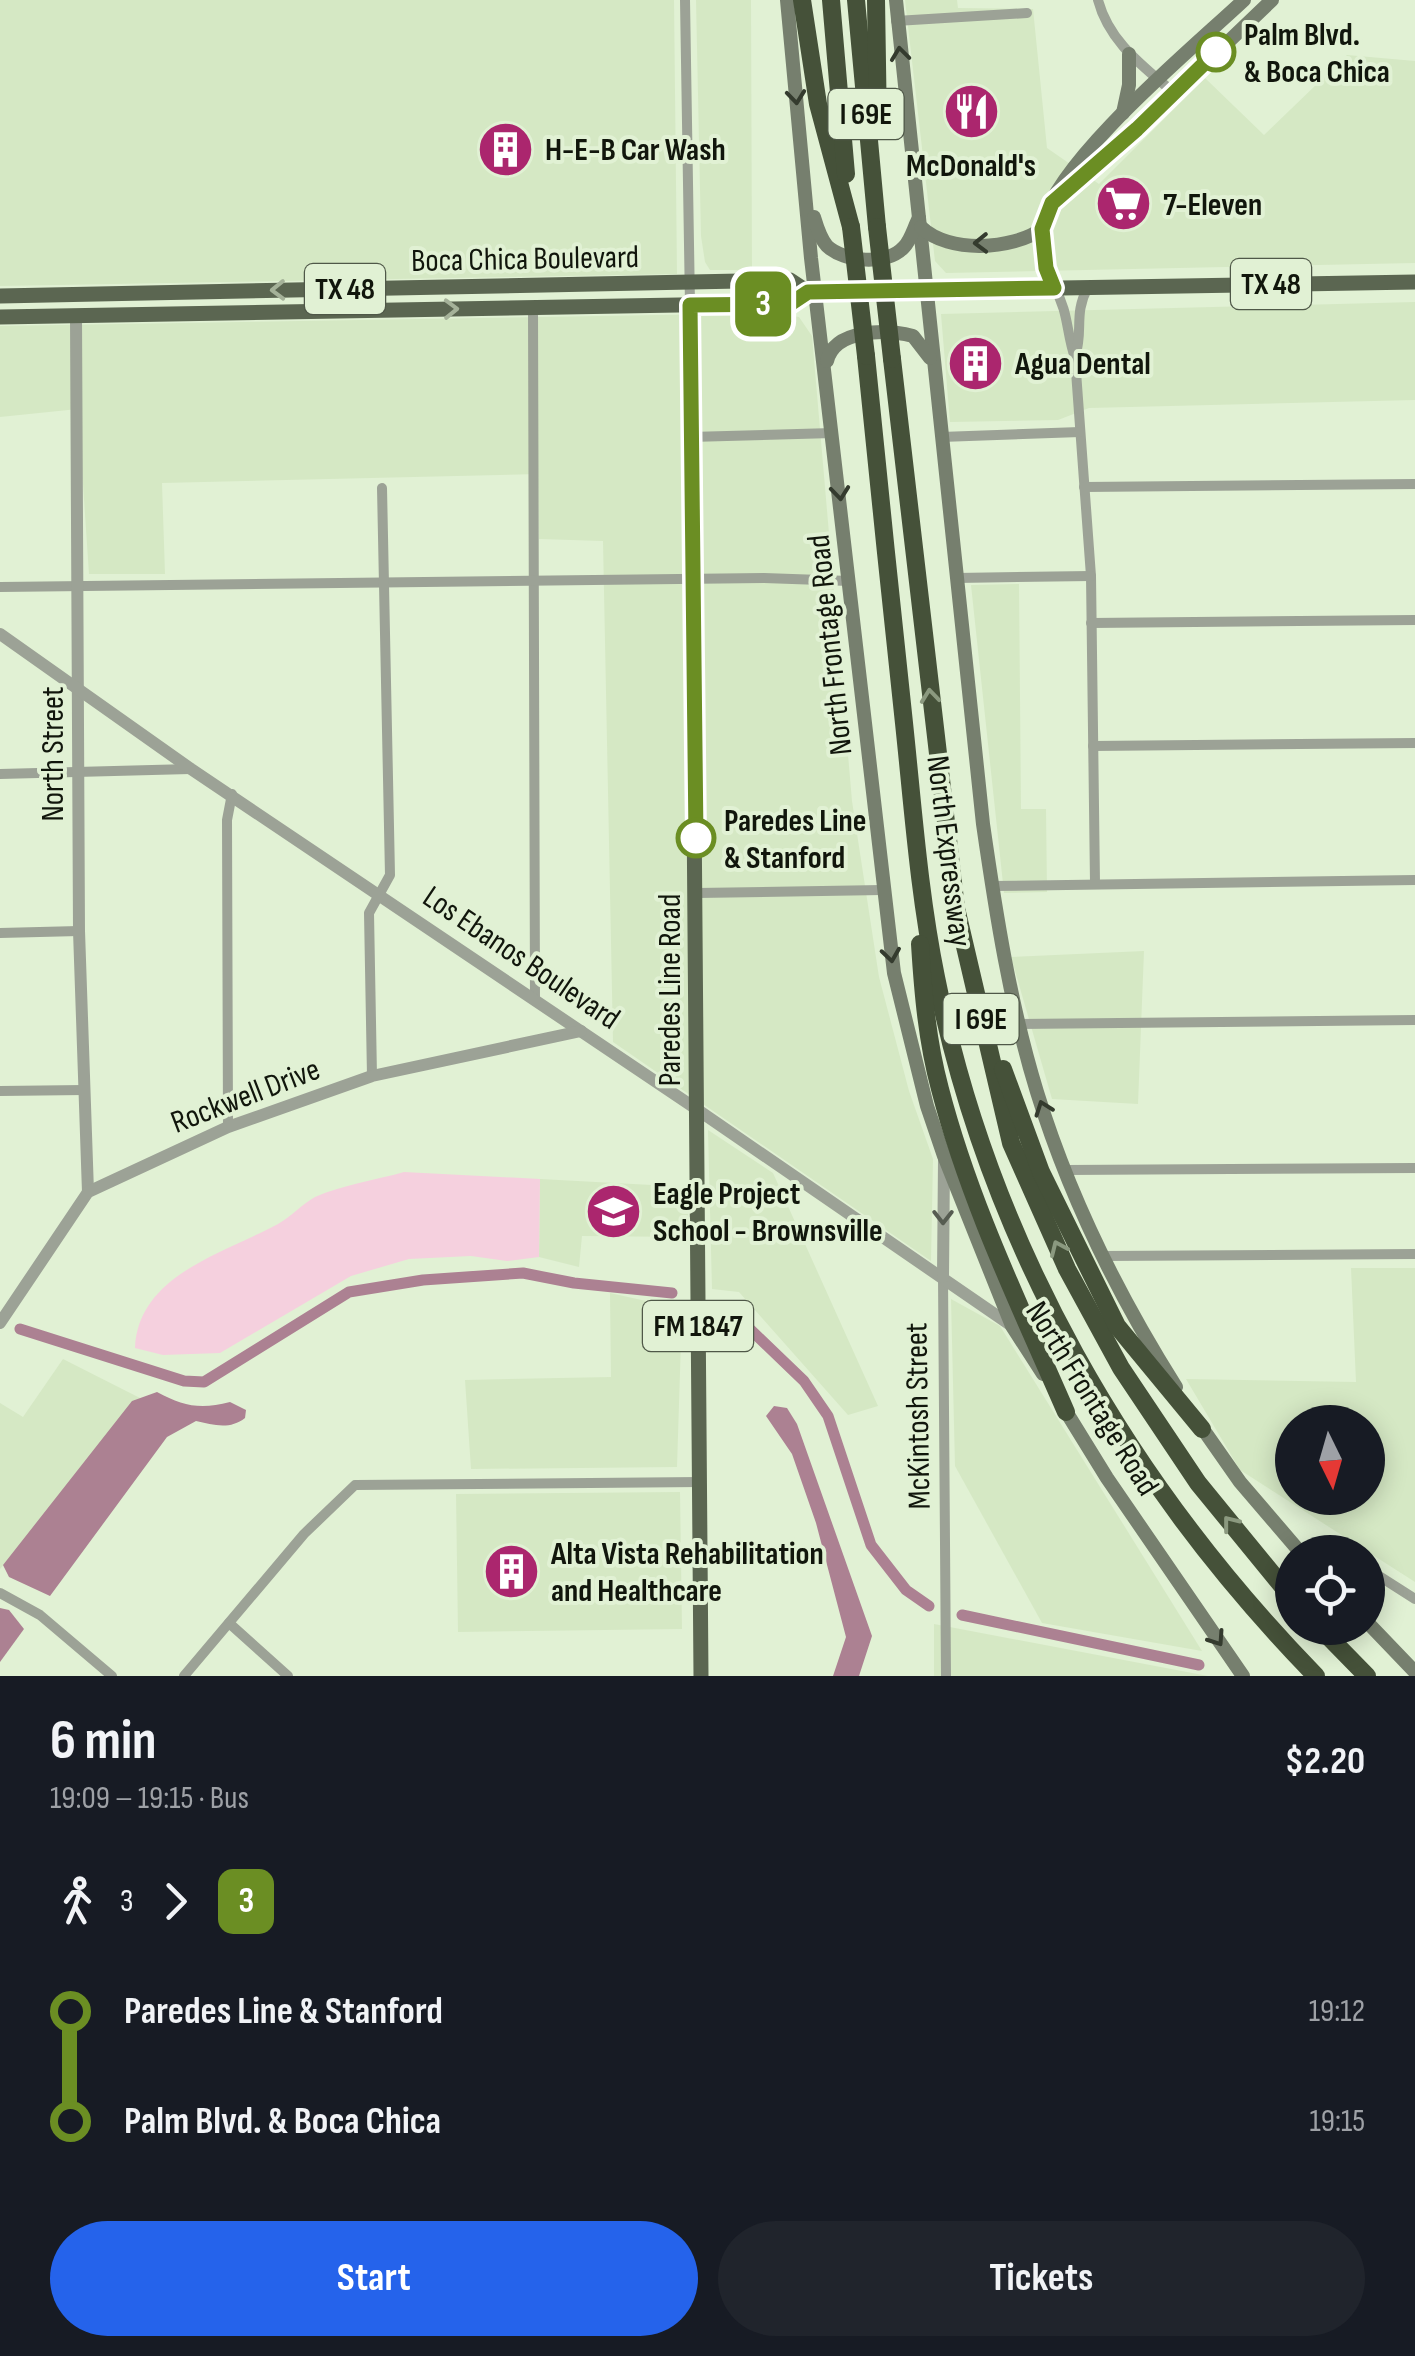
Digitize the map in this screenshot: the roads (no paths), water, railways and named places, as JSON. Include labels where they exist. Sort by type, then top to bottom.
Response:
[{"type":"highway","points":[[802,0],[818,104],[851,227]]},
{"type":"highway","name":"I 69E","points":[[831,0],[851,227]]},
{"type":"highway","name":"I 69E","points":[[856,0],[877,227]]},
{"type":"highway","points":[[876,0],[877,227]]},
{"type":"highway","name":"North Expressway","points":[[851,227],[919,873],[936,978],[982,1147],[1034,1275],[1068,1343],[1140,1463],[1200,1545],[1270,1629],[1316,1676]]},
{"type":"highway","name":"North Expressway","points":[[877,227],[956,908],[1011,1143],[1067,1269],[1121,1368],[1208,1496],[1275,1577]]},
{"type":"highway","points":[[908,768],[924,1006],[939,1088],[977,1206],[1066,1412]]},
{"type":"highway","points":[[967,964],[1041,1172],[1092,1278],[1118,1326],[1202,1429]]},
{"type":"highway","points":[[1337,1645],[1367,1676]]},
{"type":"main road","name":"North Frontage Road","points":[[787,0],[807,197],[812,292],[833,433],[882,890],[894,973],[927,1106],[1012,1326],[1107,1478],[1242,1676]]},
{"type":"main road","name":"North Expressway","points":[[896,0],[992,886],[1018,1024],[1037,1094],[1066,1170],[1103,1256],[1151,1348],[1240,1482],[1285,1535]]},
{"type":"main road","points":[[1054,288],[1046,268],[1042,229],[1052,203],[1081,157],[1244,0]]},
{"type":"main road","points":[[1052,203],[1272,0]]},
{"type":"main road","points":[[1123,115],[1129,85],[1129,54]]},
{"type":"main road","points":[[807,197],[822,241],[838,254],[856,259],[883,258],[900,251],[920,222],[930,236],[951,244],[1003,243],[1029,238],[1042,229]]},
{"type":"main road","name":"Boca Chica Boulevard","points":[[0,296],[790,280],[812,292]]},
{"type":"main road","name":"Boca Chica Boulevard","points":[[0,318],[790,304],[812,292],[1415,282]]},
{"type":"main road","points":[[76,316],[77,310],[92,304],[222,302],[237,291]]},
{"type":"main road","points":[[0,308],[54,307],[63,301],[63,294]]},
{"type":"main road","name":"Paredes Line Road","points":[[690,305],[702,1676]]},
{"type":"main road","points":[[825,370],[830,349],[836,342],[860,335],[895,333],[920,341],[934,373]]},
{"type":"main road","points":[[1385,1641],[1415,1672]]},
{"type":"street","points":[[685,0],[690,305]]},
{"type":"street","points":[[1098,0],[1104,21],[1129,54],[1174,93]]},
{"type":"street","points":[[896,21],[1026,13]]},
{"type":"street","points":[[1075,358],[1080,341],[1077,308],[1088,287]]},
{"type":"street","points":[[1054,288],[1066,307],[1075,358],[1090,576],[1094,883]]},
{"type":"street","points":[[534,308],[535,1002]]},
{"type":"street","name":"North Street","points":[[76,316],[79,931],[88,1192]]},
{"type":"street","points":[[942,436],[1080,432]]},
{"type":"street","points":[[690,436],[833,433]]},
{"type":"street","points":[[1084,487],[1415,484]]},
{"type":"street","points":[[372,1076],[369,913],[390,875],[382,488]]},
{"type":"street","points":[[956,578],[1090,576]]},
{"type":"street","points":[[0,587],[764,578],[850,582]]},
{"type":"street","points":[[1091,622],[1415,620]]},
{"type":"street","name":"Los Ebanos Boulevard","points":[[0,634],[192,769],[1012,1326]]},
{"type":"street","points":[[1094,746],[1415,743]]},
{"type":"street","points":[[0,774],[192,769]]},
{"type":"street","points":[[228,1128],[227,820],[232,794]]},
{"type":"street","points":[[992,886],[1415,880]]},
{"type":"street","points":[[697,894],[882,890]]},
{"type":"street","points":[[0,933],[79,931]]},
{"type":"street","points":[[1018,1024],[1415,1020]]},
{"type":"street","name":"Rockwell Drive","points":[[88,1192],[228,1128],[372,1076],[580,1030]]},
{"type":"street","points":[[0,1092],[84,1090]]},
{"type":"street","name":"McKintosh Street","points":[[944,1156],[946,1676]]},
{"type":"street","points":[[1066,1170],[1415,1168]]},
{"type":"street","points":[[0,1323],[88,1192]]},
{"type":"street","points":[[1103,1256],[1415,1254]]},
{"type":"street","points":[[184,1676],[304,1534],[354,1485],[700,1482]]},
{"type":"street","points":[[1385,1580],[1415,1599]]},
{"type":"street","points":[[0,1593],[40,1614],[112,1676]]},
{"type":"street","points":[[229,1623],[288,1676]]},
{"type":"waterway","points":[[20,1329],[184,1381],[204,1382],[349,1292],[423,1280],[523,1273],[574,1283],[672,1293]]},
{"type":"waterway","points":[[726,1306],[804,1381],[828,1416],[871,1545],[906,1590],[929,1606]]},
{"type":"waterway","points":[[962,1615],[1199,1665]]},
{"type":"place","name":"Palm Blvd. & Boca Chica","points":[[1216,52]]},
{"type":"place","name":"McDonald's","points":[[971,111]]},
{"type":"place","name":"H-E-B Car Wash","points":[[506,149]]},
{"type":"place","name":"7-Eleven","points":[[1124,204]]},
{"type":"place","name":"Agua Dental","points":[[976,363]]},
{"type":"place","name":"Paredes Line & Stanford","points":[[696,838]]},
{"type":"place","name":"Eagle Project School - Brownsville","points":[[614,1211]]},
{"type":"place","name":"Alta Vista Rehabilitation and Healthcare","points":[[512,1571]]}]
